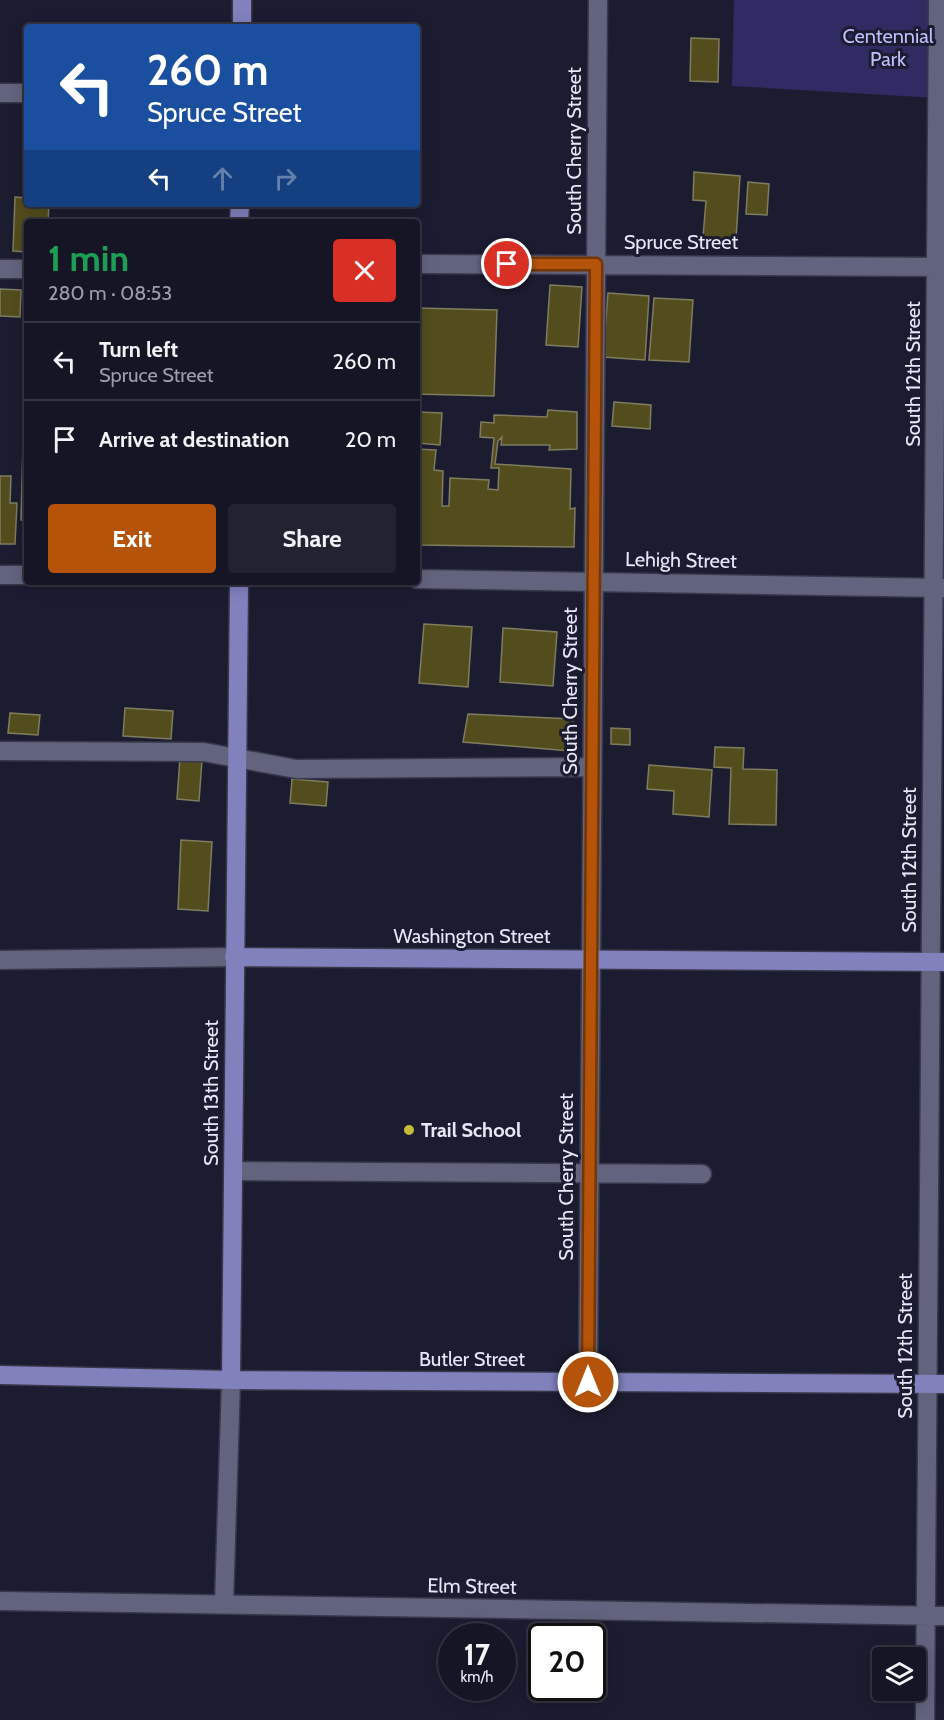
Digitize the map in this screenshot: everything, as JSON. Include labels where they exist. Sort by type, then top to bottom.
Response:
[{"type":"main road","points":[[242,0],[242,24]]},
{"type":"main road","name":"South 13th Street","points":[[231,1380],[239,585]]},
{"type":"main road","name":"Washington Street","points":[[234,957],[937,962]]},
{"type":"main road","name":"Butler Street","points":[[0,1375],[231,1380],[936,1384]]},
{"type":"street","name":"South Cherry Street","points":[[588,1382],[598,0]]},
{"type":"street","name":"South 12th Street","points":[[925,1720],[935,1616],[940,267],[938,0]]},
{"type":"street","points":[[0,93],[24,93]]},
{"type":"street","name":"Spruce Street","points":[[420,264],[940,267]]},
{"type":"street","points":[[0,269],[24,269]]},
{"type":"street","points":[[0,575],[24,575]]},
{"type":"street","name":"Lehigh Street","points":[[420,579],[939,588]]},
{"type":"street","points":[[0,752],[204,752],[296,769],[592,767]]},
{"type":"street","name":"Washington Street","points":[[0,960],[234,957]]},
{"type":"street","points":[[233,1171],[702,1174]]},
{"type":"street","name":"South 13th Street","points":[[224,1604],[231,1380]]},
{"type":"street","name":"Elm Street","points":[[0,1601],[935,1616]]},
{"type":"green space","name":"Centennial Park","points":[[734,0],[938,0],[937,98],[732,86]]},
{"type":"building","points":[[691,38],[719,39],[718,82],[690,81]]},
{"type":"building","points":[[694,172],[740,176],[736,239],[703,237],[706,201],[693,200]]},
{"type":"building","points":[[748,182],[769,184],[767,215],[746,214]]},
{"type":"building","points":[[15,197],[24,198],[24,207],[49,207],[48,219],[24,219],[24,252],[13,251]]},
{"type":"building","points":[[550,285],[582,287],[578,347],[546,345]]},
{"type":"building","points":[[0,289],[21,290],[20,317],[0,316]]},
{"type":"building","points":[[608,293],[649,296],[645,360],[603,357]]},
{"type":"building","points":[[654,298],[693,300],[689,362],[649,360]]},
{"type":"building","points":[[420,308],[497,310],[494,396],[420,394]]},
{"type":"building","points":[[614,402],[651,405],[650,429],[612,426]]},
{"type":"building","points":[[548,410],[577,412],[577,449],[549,450],[550,445],[501,445],[502,437],[498,441],[495,464],[571,469],[570,509],[575,508],[574,547],[420,545],[420,449],[436,450],[434,470],[443,471],[442,506],[449,506],[450,478],[489,480],[488,489],[498,490],[499,468],[491,468],[494,438],[480,437],[481,422],[494,423],[494,415],[547,417]]},
{"type":"building","points":[[420,412],[442,413],[440,445],[420,443]]},
{"type":"building","points":[[23,444],[24,444],[24,520],[21,520]]},
{"type":"building","points":[[0,476],[11,476],[10,503],[17,503],[15,544],[0,544]]},
{"type":"building","points":[[424,624],[472,627],[468,687],[419,683]]},
{"type":"building","points":[[503,628],[557,632],[553,686],[500,682]]},
{"type":"building","points":[[125,708],[173,711],[171,739],[123,736]]},
{"type":"building","points":[[10,713],[40,715],[38,735],[8,733]]},
{"type":"building","points":[[468,714],[573,719],[570,751],[463,742]]},
{"type":"building","points":[[611,728],[630,729],[630,745],[611,744]]},
{"type":"building","points":[[715,747],[744,748],[743,769],[777,770],[776,825],[729,824],[731,768],[714,767]]},
{"type":"building","points":[[180,758],[202,760],[199,801],[177,799]]},
{"type":"building","points":[[649,765],[712,770],[709,817],[673,814],[674,791],[647,789]]},
{"type":"building","points":[[292,779],[328,782],[326,806],[290,803]]},
{"type":"building","points":[[181,840],[212,842],[208,911],[178,909]]},
{"type":"place","name":"Trail School","points":[[409,1130]]},
{"type":"route","points":[[507,264],[596,264],[588,1382]]}]
